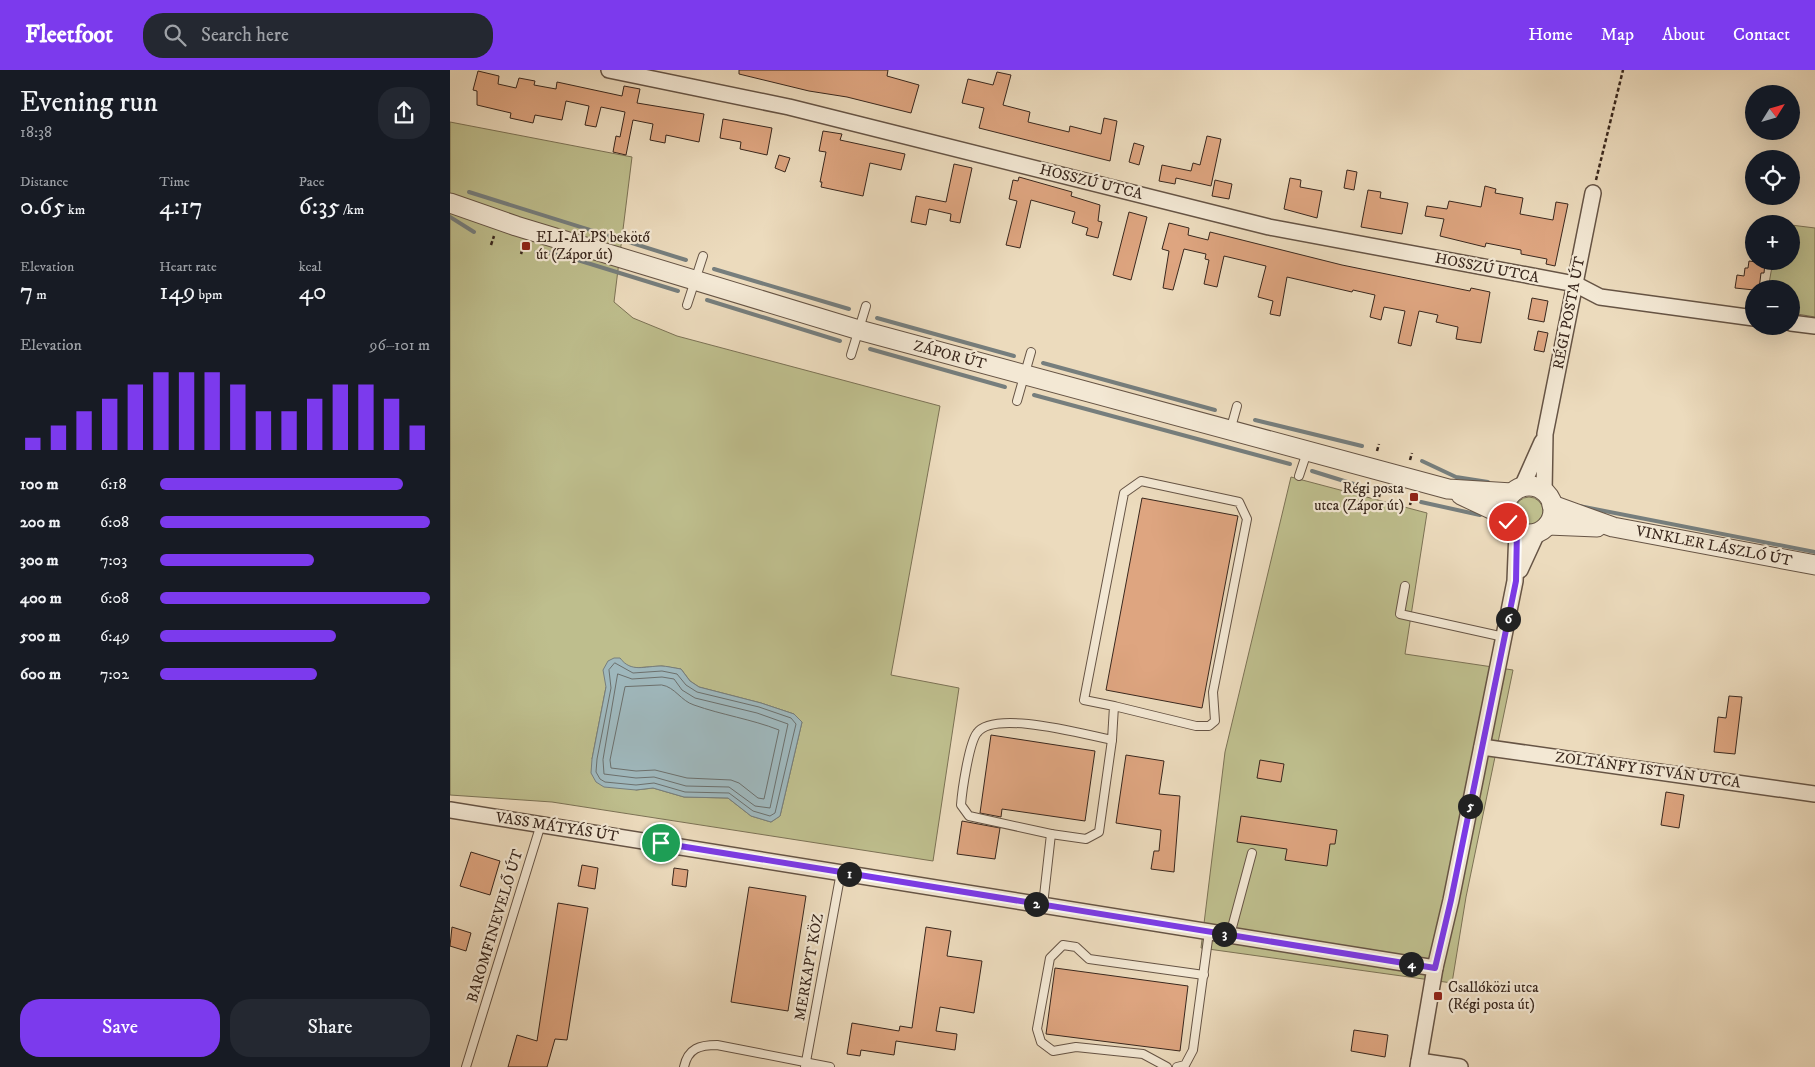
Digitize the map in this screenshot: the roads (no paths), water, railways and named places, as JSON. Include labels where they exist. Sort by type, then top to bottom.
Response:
[{"type":"street","name":"HOSSZÚ UTCA","points":[[609,70],[789,107],[1269,227],[1575,284],[1600,297],[1745,317]]},
{"type":"street","name":"RÉGI POSTA ÚT","points":[[1548,498],[1545,434],[1593,192]]},
{"type":"street","name":"ZÁPOR ÚT","points":[[452,203],[516,226],[859,330],[1448,489],[1511,523]]},
{"type":"street","points":[[1800,324],[1815,326]]},
{"type":"street","name":"RÉGI POSTA ÚT","points":[[1517,490],[1545,434]]},
{"type":"street","points":[[1460,1067],[1418,1064],[1435,968],[1451,900],[1516,581],[1542,529],[1551,519],[1548,498],[1530,486],[1517,490],[1506,504],[1511,523],[1516,581]]},
{"type":"street","name":"ZÁPOR ÚT","points":[[1448,489],[1517,490]]},
{"type":"street","name":"VINKLER LÁSZLÓ ÚT","points":[[1548,498],[1613,527]]},
{"type":"street","points":[[1511,523],[1523,533],[1542,529]]},
{"type":"street","name":"VINKLER LÁSZLÓ ÚT","points":[[1542,529],[1613,527],[1815,565]]},
{"type":"street","name":"ZOLTÁNFY ISTVÁN UTCA","points":[[1482,747],[1815,794]]},
{"type":"street","name":"VASS MÁTYÁS ÚT","points":[[450,810],[1435,968]]},
{"type":"lane","points":[[688,305],[703,256]]},
{"type":"lane","points":[[851,355],[866,306]]},
{"type":"lane","points":[[1016,401],[1030,352]]},
{"type":"lane","points":[[1230,431],[1237,406]]},
{"type":"lane","points":[[1299,476],[1307,452]]},
{"type":"lane","points":[[1141,481],[1239,502],[1247,518],[1213,692],[1215,720],[1209,726],[1196,726],[1114,706],[1084,700],[1124,494],[1141,481]]},
{"type":"lane","points":[[1405,586],[1400,614],[1504,637]]},
{"type":"lane","points":[[1112,740],[1032,725],[991,724],[977,733],[963,782],[961,805],[969,816],[1050,834],[1086,839],[1099,832],[1112,740],[1114,706]]},
{"type":"lane","name":"BAROMFINEVELŐ ÚT","points":[[466,1066],[541,824]]},
{"type":"lane","points":[[1043,905],[1050,834]]},
{"type":"lane","points":[[1230,935],[1252,853]]},
{"type":"lane","name":"MERKAPT KÖZ","points":[[806,1065],[841,872]]},
{"type":"lane","points":[[1177,1067],[1184,1065],[1193,1050],[1210,932]]},
{"type":"lane","points":[[1167,1067],[1143,1054],[1076,1047],[1052,1051],[1042,1042],[1037,1029],[1050,958],[1062,945],[1076,947],[1089,959],[1204,976]]},
{"type":"lane","points":[[684,1067],[686,1058],[692,1049],[705,1045],[717,1045],[806,1065],[830,1067]]},
{"type":"water","points":[[620,658],[629,666],[639,668],[663,666],[681,669],[690,681],[699,687],[761,703],[794,714],[802,722],[780,816],[771,822],[751,816],[728,798],[684,797],[653,788],[636,790],[604,787],[596,782],[591,773],[606,687],[603,670],[608,661]]},
{"type":"waterway","points":[[469,192],[686,260]]},
{"type":"waterway","points":[[450,217],[474,232]]},
{"type":"waterway","points":[[536,252],[555,253],[678,291]]},
{"type":"waterway","points":[[714,269],[849,309]]},
{"type":"waterway","points":[[707,300],[840,341]]},
{"type":"waterway","points":[[877,318],[1014,356]]},
{"type":"waterway","points":[[870,349],[1005,387]]},
{"type":"waterway","points":[[1043,363],[1215,410]]},
{"type":"waterway","points":[[1034,395],[1290,464]]},
{"type":"waterway","points":[[1255,420],[1362,446]]},
{"type":"waterway","points":[[1422,461],[1456,477],[1488,482]]},
{"type":"waterway","points":[[1312,471],[1357,485]]},
{"type":"waterway","points":[[1421,502],[1480,515]]},
{"type":"waterway","points":[[1579,506],[1815,552]]},
{"type":"place","name":"ELI-ALPS bekötő út (Zápor út)","points":[[526,246]]},
{"type":"place","name":"Régi posta utca (Zápor út)","points":[[1414,497]]},
{"type":"place","name":"Csallóközi utca (Régi posta út)","points":[[1438,996]]}]
